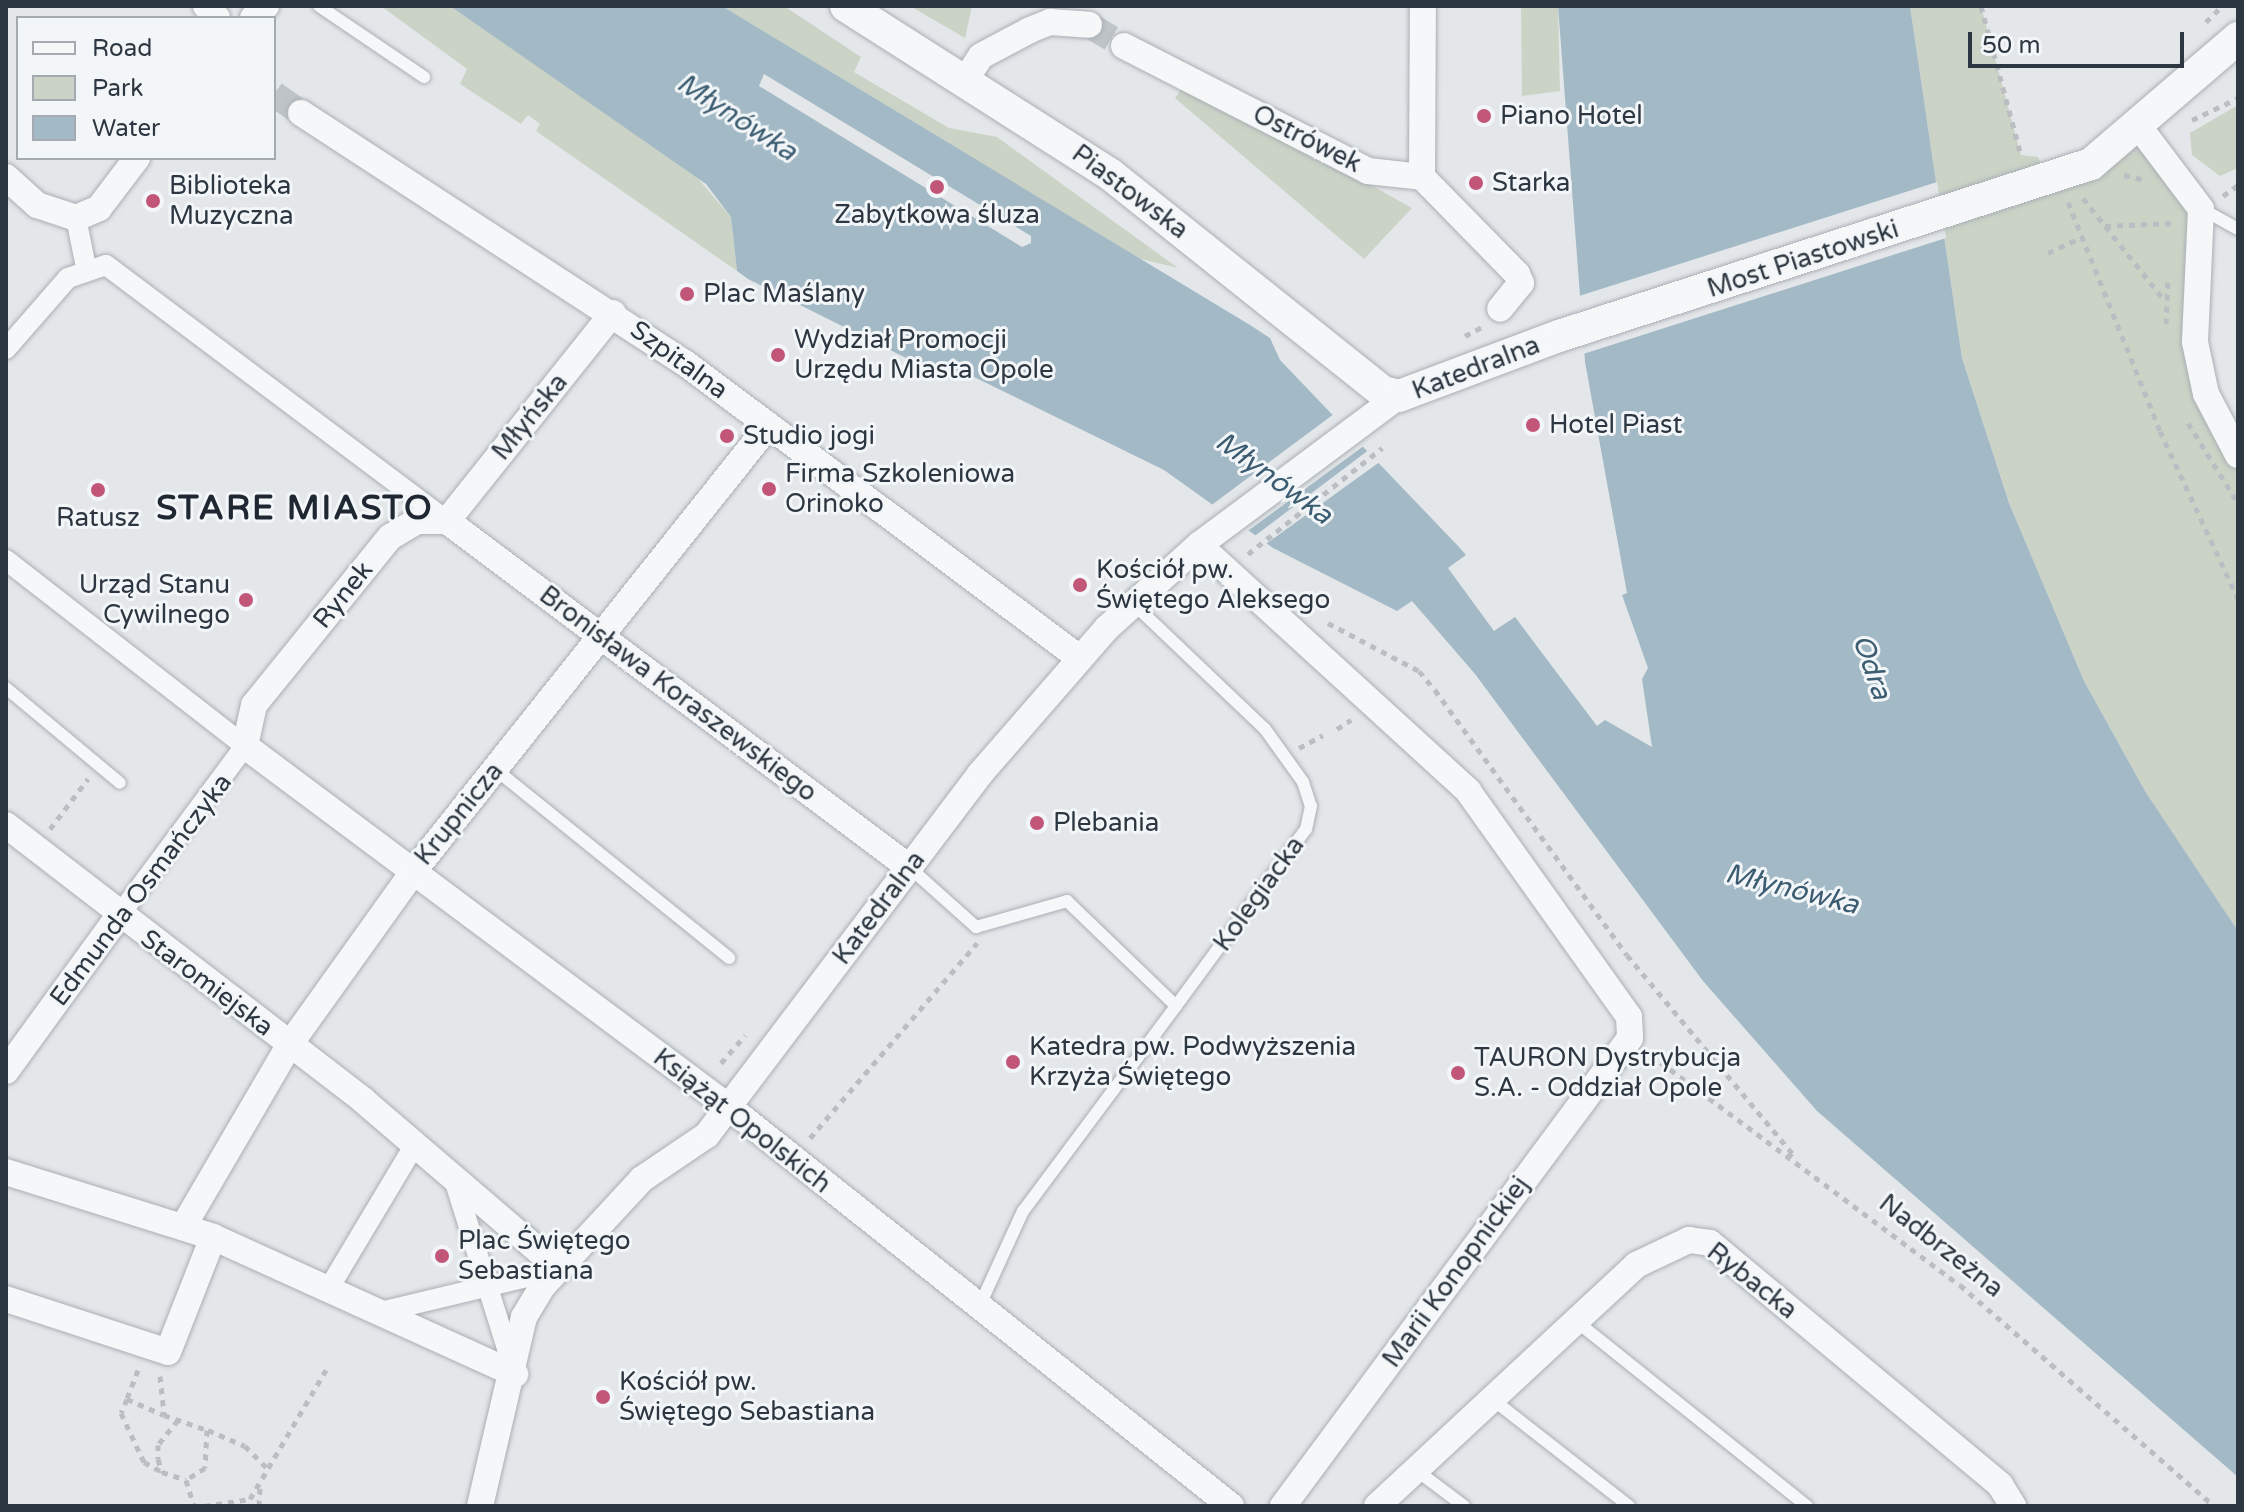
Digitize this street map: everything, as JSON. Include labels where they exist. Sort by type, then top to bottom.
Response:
[{"type":"street","name":"Piastowska","points":[[846,6],[966,79],[1111,175],[1383,392],[1399,396]]},
{"type":"street","points":[[1423,6],[1422,177],[1517,274],[1521,283],[1500,309]]},
{"type":"street","points":[[966,79],[981,56],[1030,30],[1050,22],[1089,25]]},
{"type":"street","name":"Most Piastowski","points":[[1559,336],[2052,180],[2091,164],[2140,128],[2238,38]]},
{"type":"street","name":"Ostrówek","points":[[1124,46],[1368,171],[1422,177]]},
{"type":"street","name":"Szpitalna","points":[[301,113],[613,313],[769,425],[1080,658]]},
{"type":"street","points":[[2140,128],[2201,209],[2195,342],[2206,394],[2238,455]]},
{"type":"street","points":[[6,177],[37,205],[76,218],[99,208],[135,160]]},
{"type":"street","points":[[76,218],[86,267]]},
{"type":"street","points":[[6,349],[86,267]]},
{"type":"street","points":[[86,267],[117,271],[447,521]]},
{"type":"street","name":"Młyńska","points":[[447,521],[613,313]]},
{"type":"street","name":"Katedralna","points":[[565,1273],[642,1179],[707,1135],[730,1108],[910,868],[1080,658],[1138,597],[1199,545],[1353,426],[1399,396],[1559,336]]},
{"type":"street","name":"Krupnicza","points":[[183,1227],[290,1044],[413,872],[769,425]]},
{"type":"street","name":"Rynek","points":[[245,746],[254,705],[390,537],[417,521],[447,521]]},
{"type":"street","name":"Bronisława Koraszewskiego","points":[[447,521],[910,868]]},
{"type":"street","points":[[1199,545],[1468,791],[1619,997],[1630,1038]]},
{"type":"street","points":[[6,560],[245,746]]},
{"type":"street","name":"Książąt Opolskich","points":[[245,746],[730,1108],[1231,1506]]},
{"type":"street","name":"Edmunda Osmańczyka","points":[[6,1071],[245,746]]},
{"type":"street","name":"Staromiejska","points":[[6,825],[118,917],[290,1044],[411,1143]]},
{"type":"street","name":"Marii Konopnickiej","points":[[1283,1506],[1630,1038]]},
{"type":"street","points":[[324,1286],[411,1143],[565,1273]]},
{"type":"street","points":[[6,1172],[213,1237],[518,1376]]},
{"type":"street","points":[[453,1176],[518,1376]]},
{"type":"street","points":[[6,1299],[158,1348],[213,1237]]},
{"type":"street","name":"Rybacka","points":[[1377,1506],[1636,1265],[1689,1240],[1710,1243],[2000,1485],[2013,1506]]},
{"type":"street","points":[[381,1312],[565,1273]]},
{"type":"street","points":[[480,1506],[518,1376],[524,1317],[565,1273]]},
{"type":"lane","points":[[319,6],[424,77]]},
{"type":"lane","points":[[2201,209],[2238,229]]},
{"type":"lane","name":"Kolegiacka","points":[[979,1307],[1023,1211],[1306,829],[1311,806],[1303,782],[1265,729],[1142,612],[1138,597]]},
{"type":"lane","points":[[6,688],[120,783]]},
{"type":"lane","points":[[495,769],[729,958]]},
{"type":"lane","points":[[910,868],[976,927],[1067,901],[1176,1006]]},
{"type":"lane","points":[[1576,1321],[1807,1506]]},
{"type":"lane","points":[[1492,1399],[1629,1506]]},
{"type":"lane","points":[[1416,1470],[1464,1506]]},
{"type":"path","points":[[1981,6],[1993,71],[2022,155],[2105,226],[2165,301]]},
{"type":"path","points":[[2179,126],[2238,98]]},
{"type":"path","points":[[2052,180],[2067,199],[2160,431],[2238,599]]},
{"type":"path","points":[[2105,226],[2175,223]]},
{"type":"path","points":[[2048,253],[2083,237]]},
{"type":"path","points":[[1240,560],[1382,448]]},
{"type":"path","points":[[1373,648],[1419,671],[1435,690],[1627,955],[1792,1153],[1786,1159]]},
{"type":"path","points":[[35,848],[99,766]]},
{"type":"path","points":[[804,1144],[977,951],[976,927]]},
{"type":"path","name":"Nadbrzeżna","points":[[1630,1038],[1786,1159],[1960,1285],[2214,1506]]},
{"type":"path","points":[[158,1348],[121,1413],[144,1462],[186,1480]]},
{"type":"path","points":[[158,1348],[164,1415]]},
{"type":"path","points":[[259,1506],[260,1486],[268,1469],[326,1370]]},
{"type":"path","points":[[127,1399],[245,1446],[268,1469]]},
{"type":"path","points":[[162,1472],[158,1445],[178,1420]]},
{"type":"path","points":[[186,1480],[205,1468],[207,1430]]},
{"type":"path","points":[[186,1480],[194,1506]]},
{"type":"path","points":[[204,1506],[238,1505],[260,1486]]},
{"type":"green space","points":[[381,6],[450,6],[694,174],[731,217],[737,271],[536,131],[540,124],[528,115],[521,124],[460,84],[467,69]]},
{"type":"green space","points":[[722,6],[784,6],[861,57],[854,72],[949,128],[997,137],[1178,268],[1137,258]]},
{"type":"green space","points":[[910,6],[972,6],[965,38]]},
{"type":"green space","points":[[1521,6],[1558,6],[1560,91],[1522,96]]},
{"type":"green space","points":[[1910,6],[1981,6],[2021,155],[2038,157],[2048,180],[2140,128],[2187,192],[2194,316],[2238,455],[2238,931],[2145,791],[2084,681],[2009,503],[1962,358]]},
{"type":"green space","points":[[1187,82],[1412,208],[1364,259],[1175,98]]},
{"type":"green space","points":[[2238,105],[2238,168],[2220,176],[2192,155],[2190,133]]},
{"type":"water","points":[[450,6],[722,6],[1250,325],[1270,338],[1280,360],[1466,555],[1448,568],[1494,631],[1515,617],[1597,726],[1605,720],[1652,747],[1642,679],[1648,668],[1622,595],[1627,593],[1585,362],[1558,6],[1910,6],[1962,358],[2009,503],[2084,681],[2145,791],[2238,931],[2238,1477],[1817,1111],[1703,981],[1475,674],[1412,601],[1397,611],[1273,548],[1164,470],[974,377],[948,379],[748,279],[737,271],[731,217],[706,184]],"holes":[[[764,74],[1031,236],[1031,243],[1022,247],[759,86]]]},
{"type":"pier","points":[[1937,182],[1946,238],[1580,355],[1576,297]]},
{"type":"pier","points":[[1338,411],[1365,445],[1245,533],[1209,507]]},
{"type":"pier","points":[[1370,449],[1381,461],[1263,546],[1252,538]]},
{"type":"tunnel","points":[[1089,25],[1124,46]]},
{"type":"tunnel","points":[[276,95],[301,113]]},
{"type":"place","name":"Piano Hotel","points":[[1484,116]]},
{"type":"place","name":"Starka","points":[[1476,183]]},
{"type":"place","name":"Zabytkowa śluza","points":[[937,187]]},
{"type":"place","name":"Biblioteka Muzyczna","points":[[153,201]]},
{"type":"place","name":"Plac Maślany","points":[[687,294]]},
{"type":"place","name":"Wydział Promocji Urzędu Miasta Opole","points":[[778,355]]},
{"type":"place","name":"Hotel Piast","points":[[1533,425]]},
{"type":"place","name":"Studio jogi","points":[[727,436]]},
{"type":"place","name":"Firma Szkoleniowa Orinoko","points":[[769,489]]},
{"type":"place","name":"Ratusz","points":[[98,490]]},
{"type":"place","name":"Kościół pw. Świętego Aleksego","points":[[1080,585]]},
{"type":"place","name":"Urząd Stanu Cywilnego","points":[[246,600]]},
{"type":"place","name":"Plebania","points":[[1037,823]]},
{"type":"place","name":"Katedra pw. Podwyższenia Krzyża Świętego","points":[[1013,1062]]},
{"type":"place","name":"TAURON Dystrybucja S.A. - Oddział Opole","points":[[1458,1073]]},
{"type":"place","name":"Plac Świętego Sebastiana","points":[[442,1256]]},
{"type":"place","name":"Kościół pw. Świętego Sebastiana","points":[[603,1397]]},
{"type":"district","name":"STARE MIASTO","points":[[295,509]]},
{"type":"water label","name":"Młynówka","points":[[737,117]]},
{"type":"water label","name":"Młynówka","points":[[1274,478]]},
{"type":"water label","name":"Odra","points":[[1872,667]]},
{"type":"water label","name":"Młynówka","points":[[1792,889]]}]
